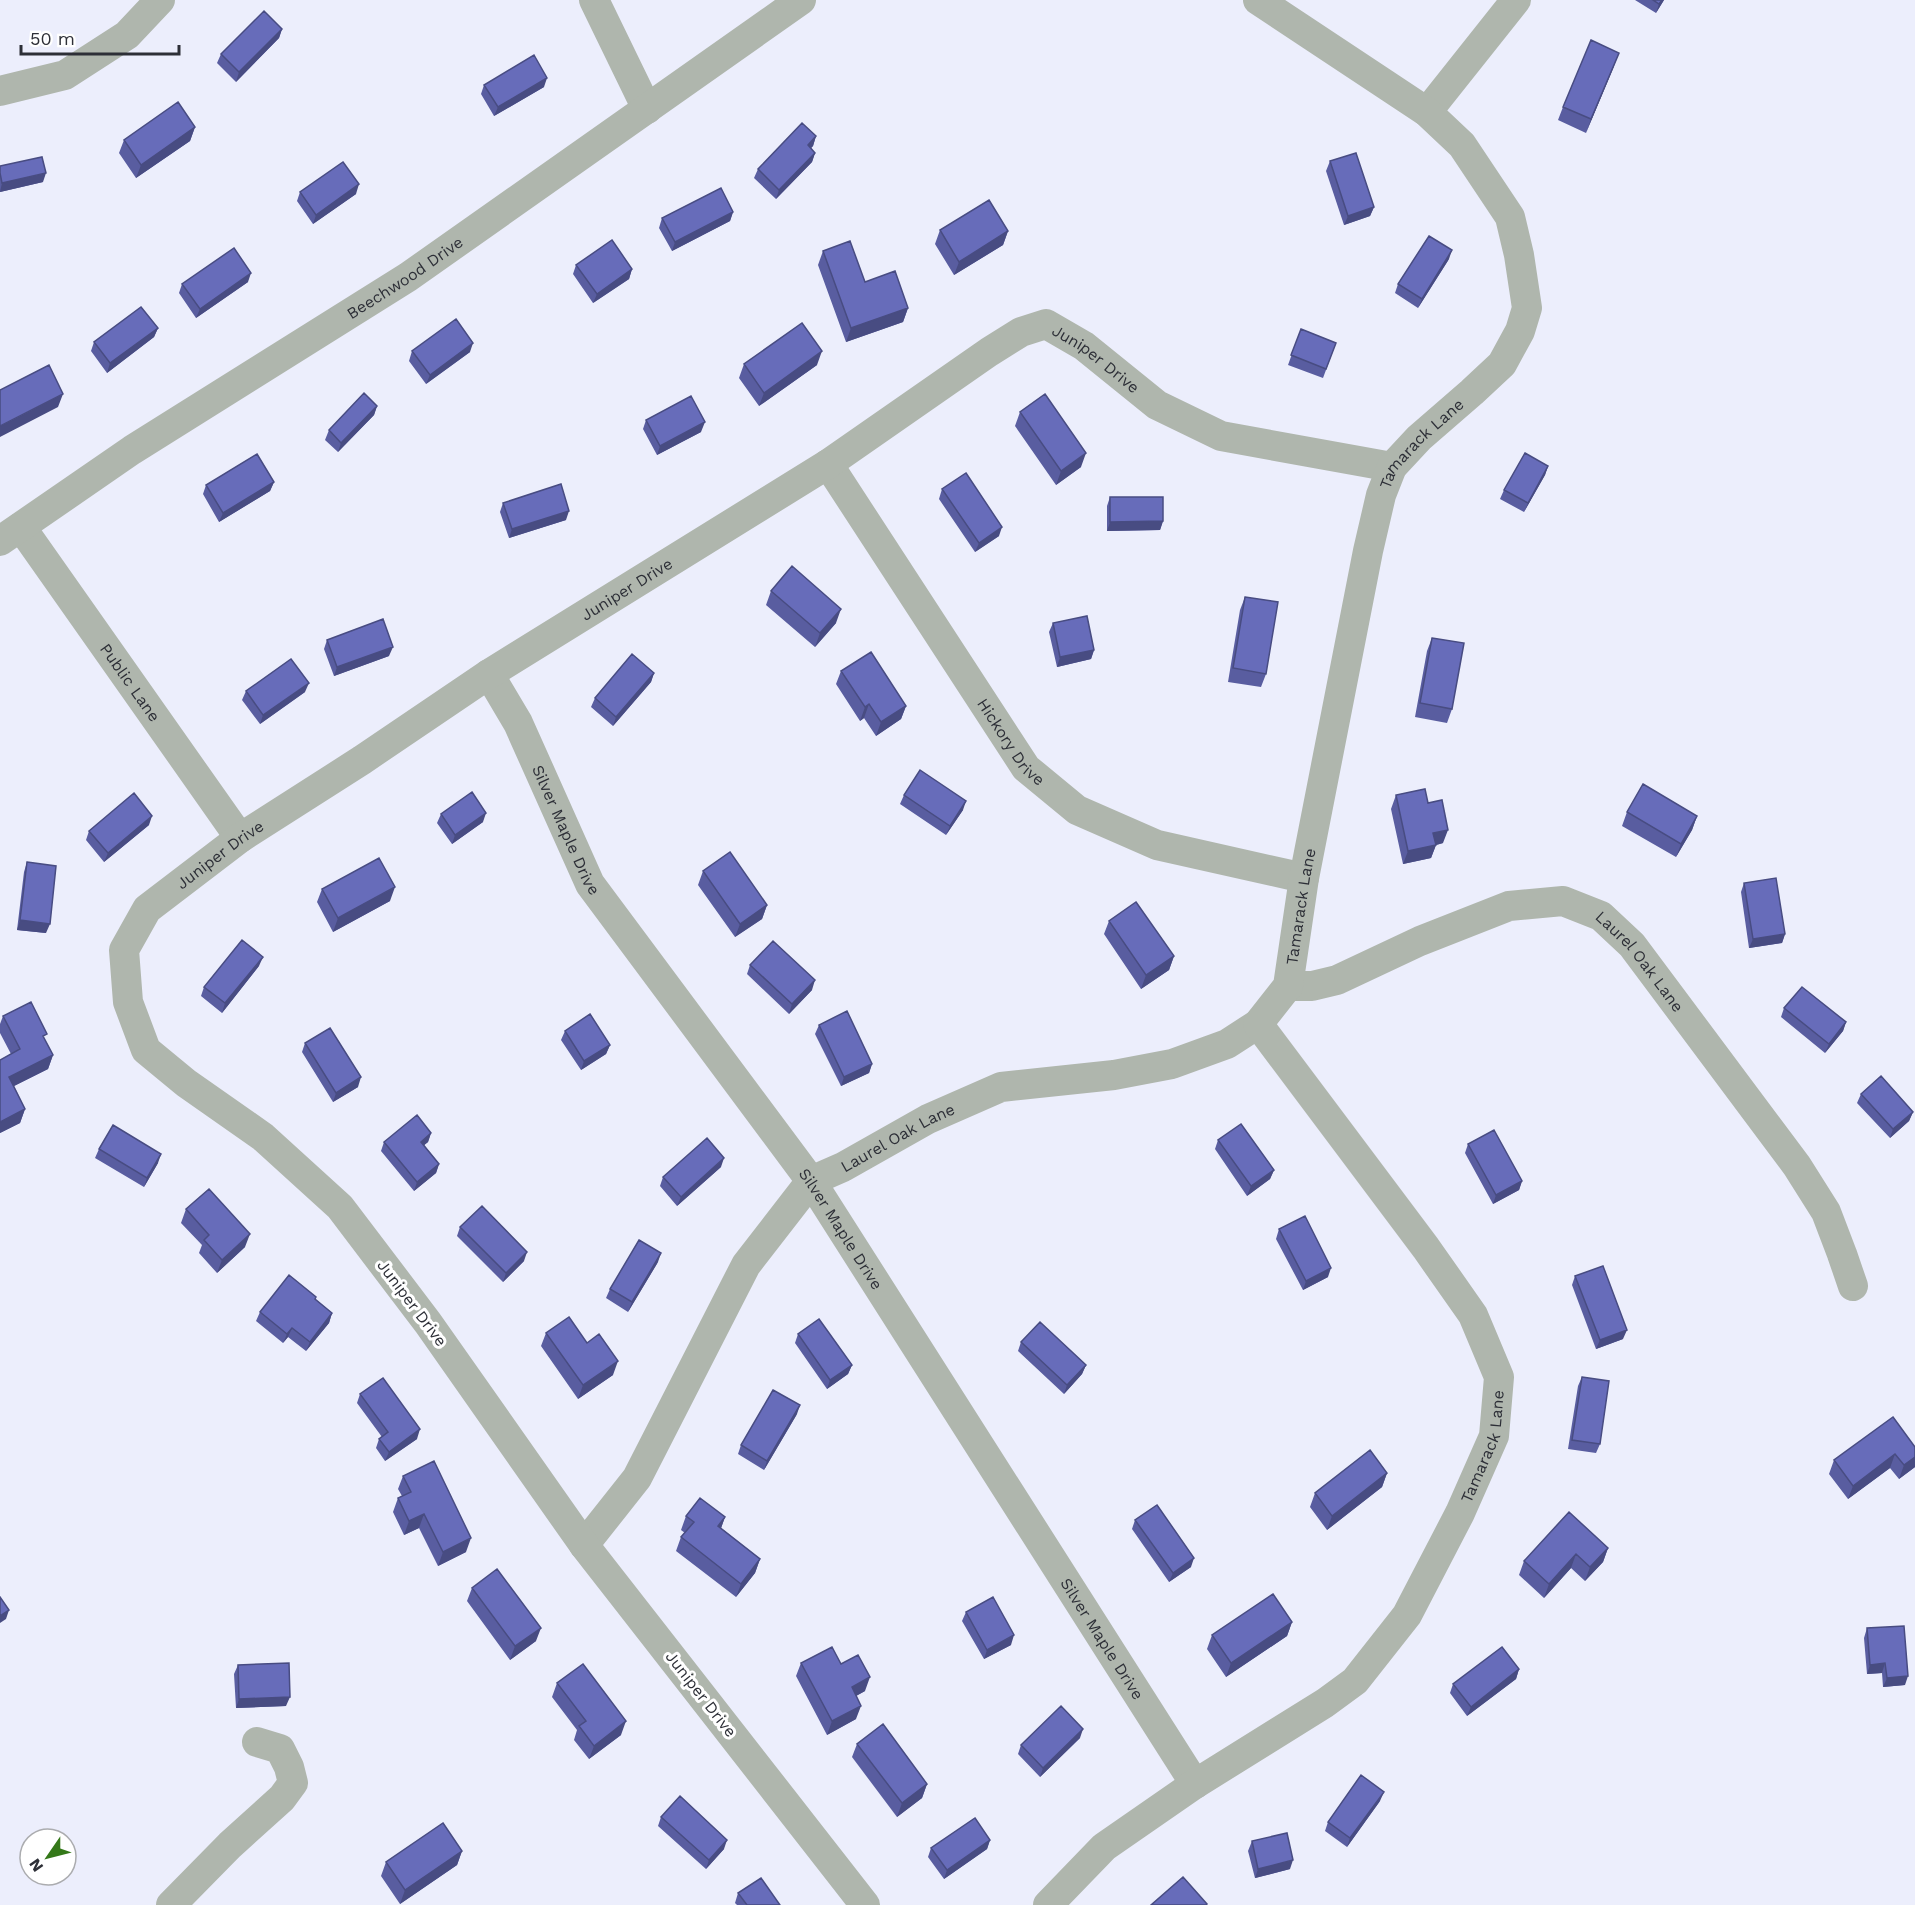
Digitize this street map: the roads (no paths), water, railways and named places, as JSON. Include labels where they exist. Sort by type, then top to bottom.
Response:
[{"type":"street","points":[[0,91],[65,75],[127,34],[160,0]]},
{"type":"street","points":[[594,0],[648,109]]},
{"type":"street","name":"Beechwood Drive","points":[[10,534],[132,450],[408,277],[801,0]]},
{"type":"street","name":"Tamarack Lane","points":[[1195,1784],[1325,1703],[1355,1681],[1407,1615],[1460,1513],[1494,1436],[1499,1377],[1473,1316],[1426,1248],[1258,1024],[1288,986],[1304,878],[1381,495],[1392,467],[1419,438],[1502,364],[1520,331],[1527,308],[1519,255],[1510,217],[1462,146],[1427,112],[1258,0]]},
{"type":"street","points":[[1427,112],[1516,0]]},
{"type":"street","name":"Juniper Drive","points":[[866,1905],[584,1545],[428,1323],[339,1207],[263,1137],[186,1083],[147,1050],[128,1002],[124,950],[147,909],[240,838],[362,760],[489,674],[828,464],[988,352],[1021,332],[1046,324],[1084,346],[1157,405],[1221,436],[1392,467]]},
{"type":"street","name":"Hickory Drive","points":[[828,464],[1026,768],[1077,810],[1157,845],[1304,878]]},
{"type":"street","name":"Public Lane","points":[[10,534],[240,838]]},
{"type":"street","name":"Silver Maple Drive","points":[[489,674],[518,723],[590,884],[812,1181],[1195,1784]]},
{"type":"street","name":"Laurel Oak Lane","points":[[1288,986],[1312,986],[1336,980],[1420,941],[1509,906],[1563,901],[1601,916],[1632,945],[1797,1166],[1826,1212],[1853,1286]]},
{"type":"street","name":"Laurel Oak Lane","points":[[584,1545],[637,1478],[746,1265],[812,1181],[843,1167],[928,1119],[1001,1087],[1114,1074],[1172,1064],[1227,1044],[1258,1024]]},
{"type":"street","points":[[171,1905],[230,1845],[282,1798],[293,1783],[289,1767],[280,1749],[257,1742]]},
{"type":"street","points":[[1048,1905],[1104,1847],[1195,1784]]}]
